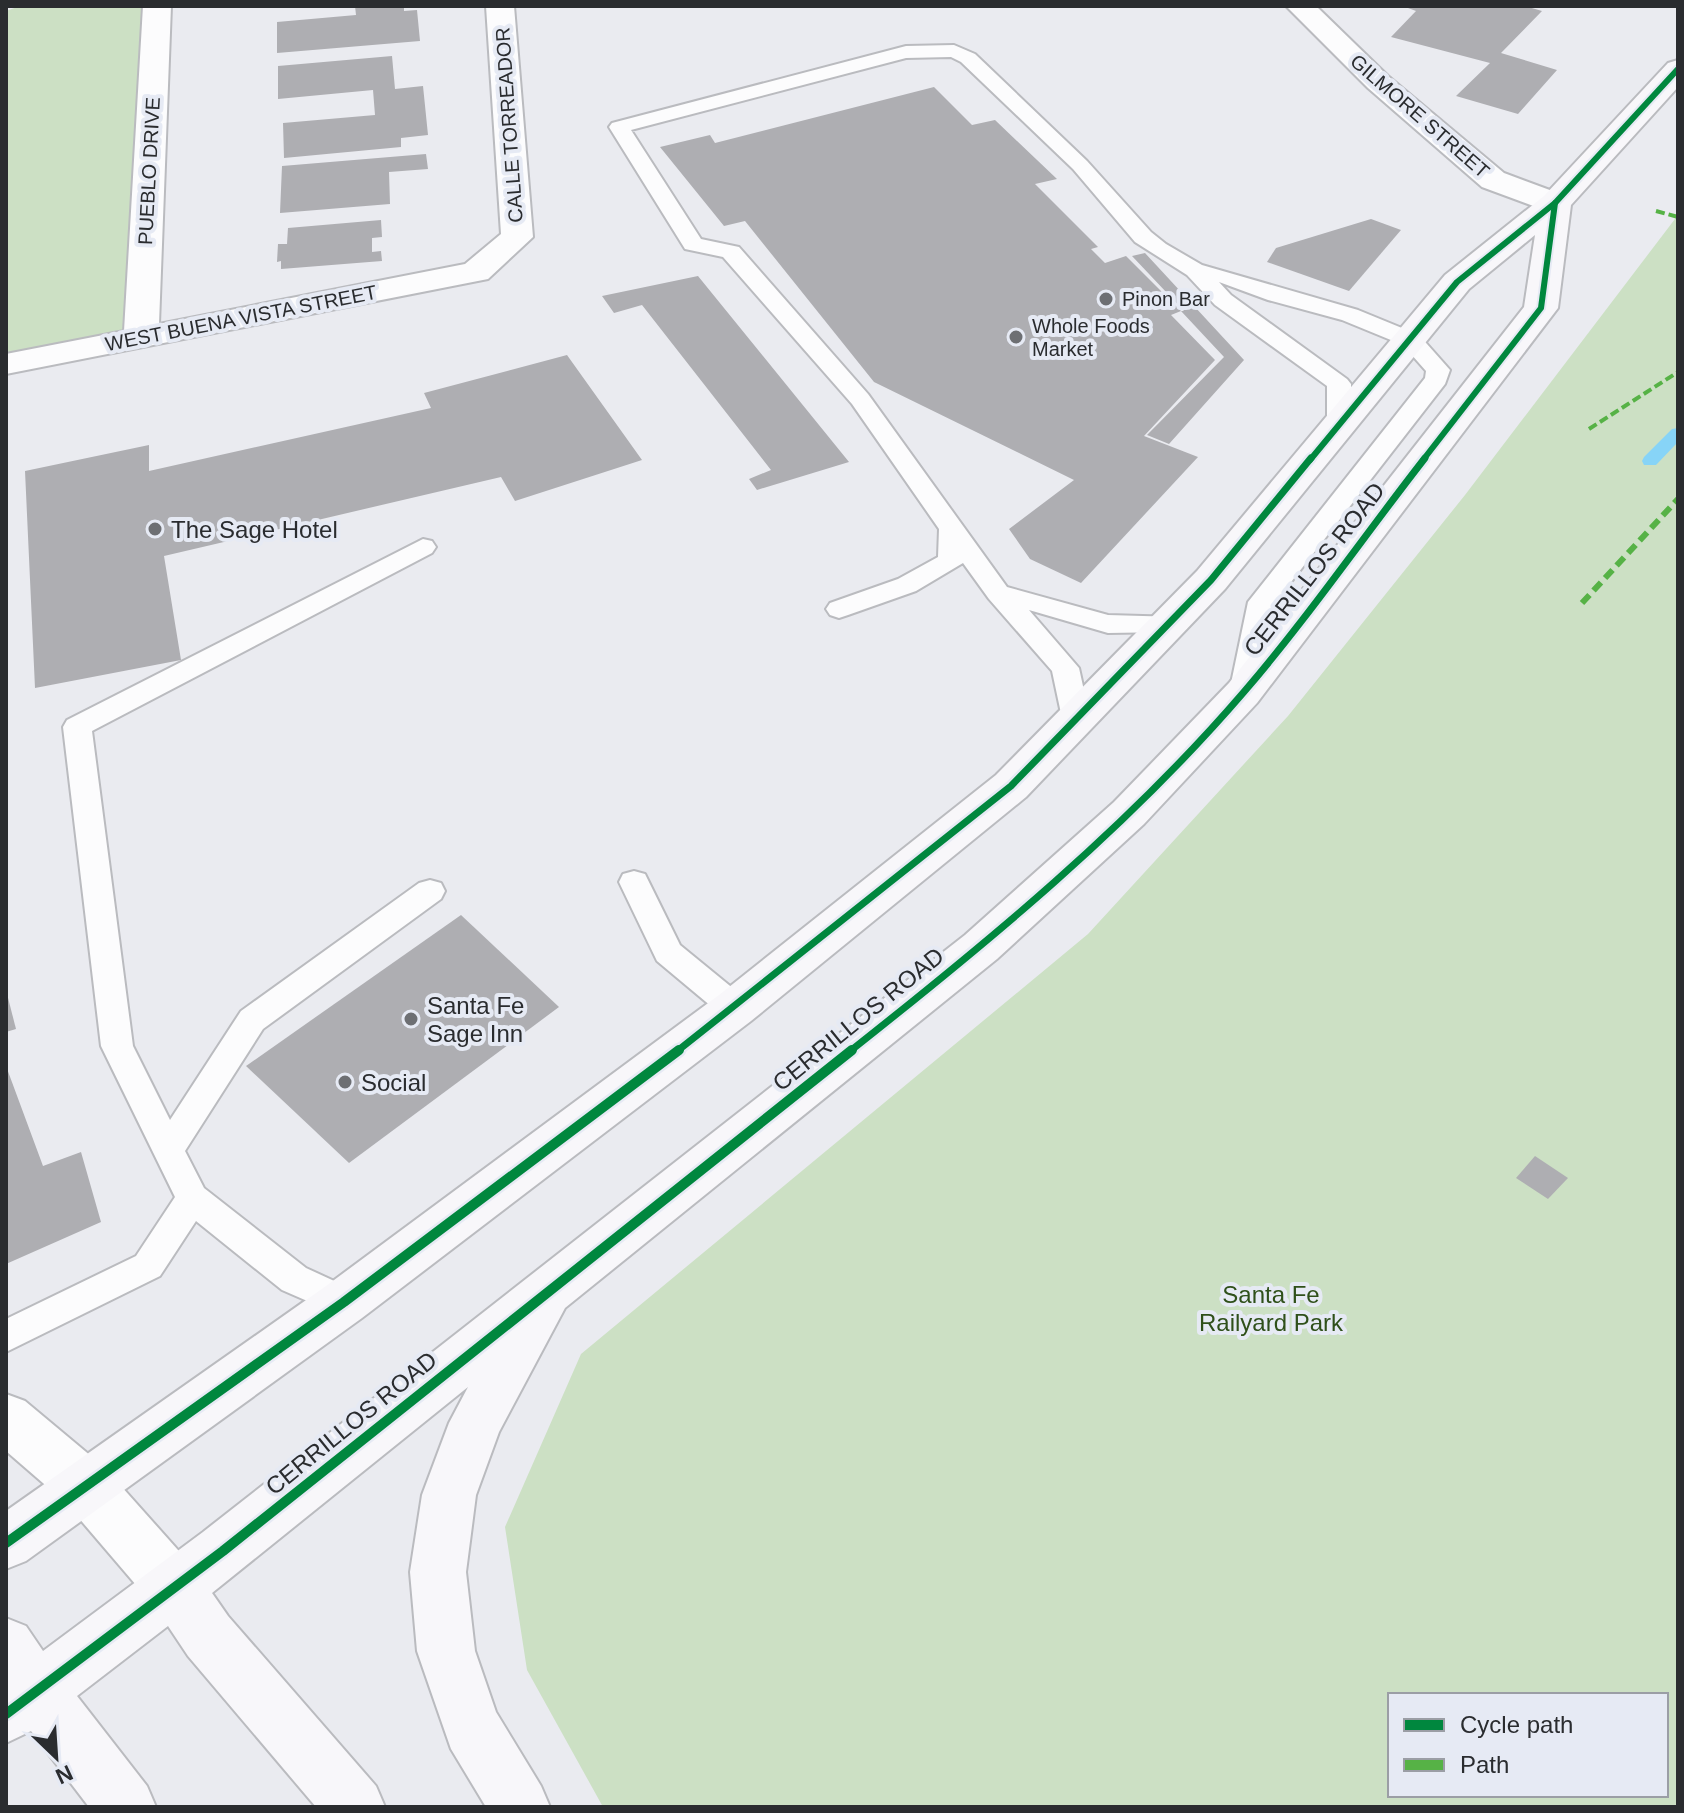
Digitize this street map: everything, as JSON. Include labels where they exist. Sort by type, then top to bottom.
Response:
[{"type":"main road","points":[[6,1543],[344,1302],[735,1008],[1011,786],[1211,580],[1457,282],[1555,203],[1678,69]]},
{"type":"main road","name":"CERRILLOS ROAD","points":[[16,1684],[174,1587],[981,947],[1129,813],[1243,693],[1541,308],[1555,203]]},
{"type":"main road","points":[[520,1807],[472,1728],[446,1651],[438,1572],[449,1495],[476,1423],[550,1290]]},
{"type":"main road","points":[[174,1587],[208,1636],[355,1807]]},
{"type":"main road","points":[[16,1684],[126,1807]]},
{"type":"street","name":"PUEBLO DRIVE","points":[[141,337],[157,6]]},
{"type":"street","name":"CALLE TORREADOR","points":[[476,272],[517,237],[500,6]]},
{"type":"street","name":"GILMORE STREET","points":[[1300,6],[1378,82],[1493,180],[1555,203]]},
{"type":"street","name":"WEST BUENA VISTA STREET","points":[[6,364],[476,272]]},
{"type":"street","points":[[6,1418],[85,1485],[174,1587]]},
{"type":"lane","points":[[1076,718],[1065,668],[998,593],[860,399],[731,252],[693,244],[619,127],[906,52],[954,51],[968,58],[1080,165],[1143,237],[1195,270],[1223,300],[1339,384],[1339,423]]},
{"type":"lane","points":[[1195,270],[1235,279],[1276,295],[1350,315],[1411,340],[1438,370],[1437,379],[1261,602],[1243,693]]},
{"type":"lane","points":[[839,609],[907,585],[951,561],[952,529]]},
{"type":"lane","points":[[344,1302],[294,1279],[192,1198],[117,1046],[77,727],[423,547]]},
{"type":"lane","points":[[998,593],[1108,624],[1169,623]]},
{"type":"lane","points":[[634,882],[668,953],[735,1008]]},
{"type":"lane","points":[[169,1149],[252,1020],[430,891]]},
{"type":"lane","points":[[6,1336],[148,1266],[192,1198]]},
{"type":"green space","points":[[20,6],[133,6],[145,9],[128,330],[6,354],[6,11]]},
{"type":"green space","name":"Santa Fe Railyard Park","points":[[1678,215],[1678,1807],[603,1807],[527,1670],[505,1527],[581,1354],[1088,934],[1288,716],[1465,495]]},
{"type":"building","points":[[355,6],[404,6],[404,11],[417,10],[420,41],[277,53],[277,22],[356,15]]},
{"type":"building","points":[[1525,6],[1542,11],[1501,53],[1557,70],[1518,114],[1456,96],[1490,63],[1391,37],[1416,11],[1408,8]]},
{"type":"building","points":[[392,56],[395,89],[423,86],[428,135],[401,138],[401,147],[284,158],[283,123],[375,115],[373,90],[278,99],[278,66]]},
{"type":"building","name":"Whole Foods Market","points":[[934,87],[972,125],[995,120],[1057,179],[1035,184],[1098,247],[1091,249],[1105,263],[1126,256],[1181,311],[1171,315],[1215,360],[1144,436],[1198,457],[1081,583],[1030,559],[1009,529],[1074,480],[874,382],[745,221],[724,226],[660,147],[710,135],[715,143]]},
{"type":"building","points":[[426,154],[428,169],[389,172],[390,204],[280,213],[282,166]]},
{"type":"building","points":[[1371,219],[1401,230],[1349,291],[1267,262],[1276,248]]},
{"type":"building","points":[[381,220],[382,237],[372,238],[372,252],[381,251],[382,261],[281,269],[281,261],[277,262],[278,244],[287,244],[288,228]]},
{"type":"building","points":[[1145,253],[1244,360],[1169,444],[1147,435],[1224,357],[1181,311],[1184,311],[1132,256]]},
{"type":"building","points":[[698,276],[849,462],[757,490],[749,479],[771,470],[642,305],[614,313],[602,296]]},
{"type":"building","name":"The Sage Hotel","points":[[567,355],[642,460],[515,501],[501,477],[164,556],[181,660],[35,688],[25,471],[149,445],[149,471],[431,408],[424,393]]},
{"type":"building","points":[[461,915],[559,1007],[349,1163],[246,1066]]},
{"type":"building","points":[[6,990],[16,1029],[6,1032]]},
{"type":"building","points":[[6,1066],[43,1166],[81,1152],[101,1222],[6,1264]]},
{"type":"building","points":[[1535,1156],[1568,1178],[1548,1199],[1516,1178]]},
{"type":"waterway","points":[[1650,461],[1678,433]]},
{"type":"marked path","points":[[1656,211],[1678,217]]},
{"type":"marked path","points":[[1589,429],[1678,372]]},
{"type":"marked path","points":[[1582,603],[1678,499]]},
{"type":"cycle path","points":[[6,1543],[344,1302],[735,1008],[1011,786],[1211,580],[1457,282],[1555,203],[1678,69]]},
{"type":"cycle path","points":[[6,1714],[223,1551],[981,947],[1129,813],[1243,693],[1541,308],[1555,203]]},
{"type":"place","name":"Pinon Bar","points":[[1106,299]]},
{"type":"place","name":"Whole Foods Market","points":[[1016,337]]},
{"type":"place","name":"The Sage Hotel","points":[[155,529]]},
{"type":"place","name":"Santa Fe Sage Inn","points":[[411,1019]]},
{"type":"place","name":"Social","points":[[345,1082]]}]
